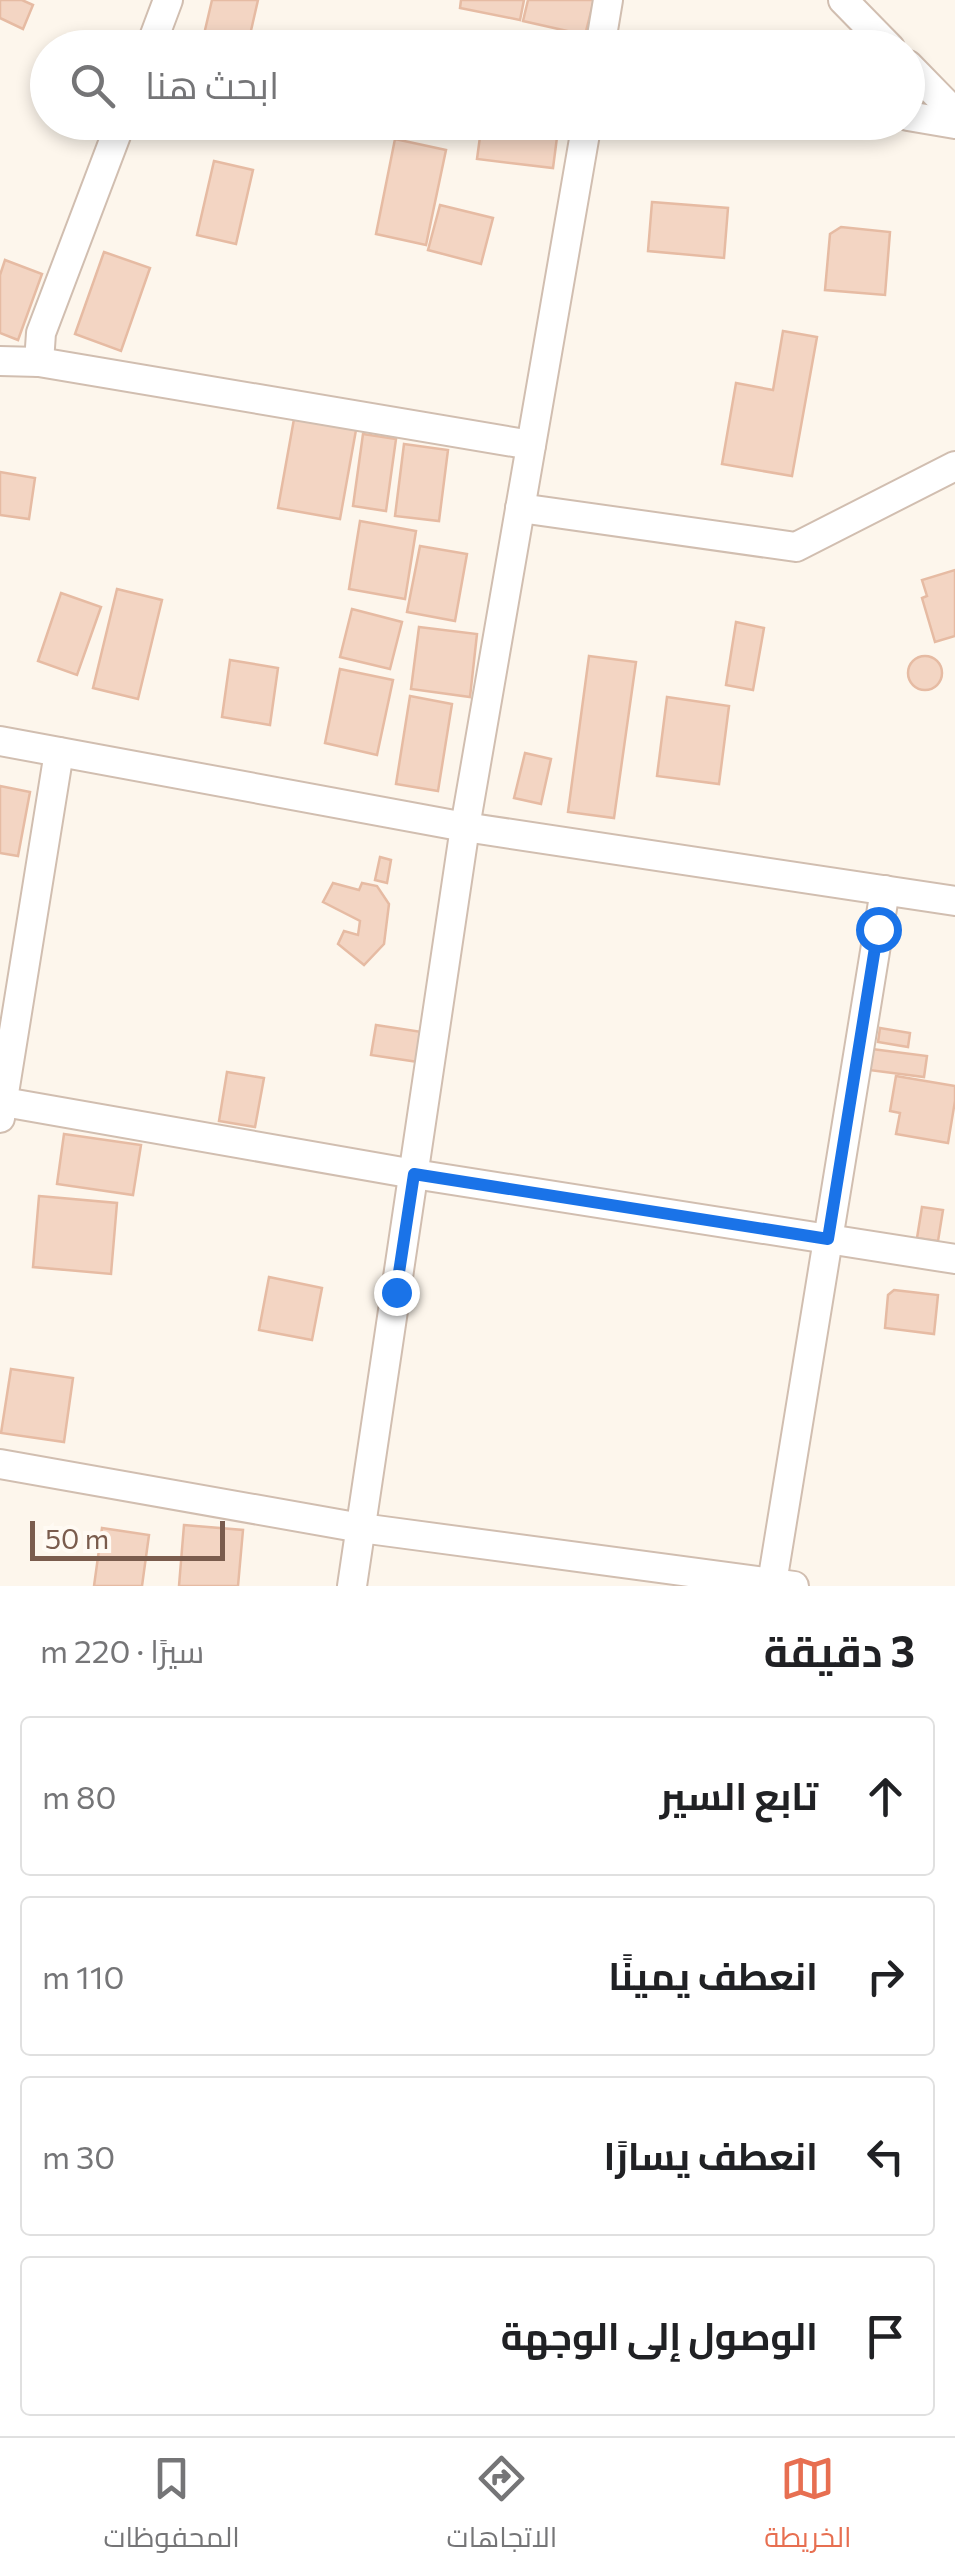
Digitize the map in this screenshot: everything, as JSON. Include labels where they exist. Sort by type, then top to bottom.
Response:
[{"type":"street","points":[[157,30],[168,0]]},
{"type":"street","points":[[603,30],[608,0]]},
{"type":"street","points":[[843,0],[872,30]]},
{"type":"street","points":[[925,82],[955,113]]},
{"type":"street","points":[[925,119],[955,124]]},
{"type":"street","points":[[39,362],[41,332],[114,140]]},
{"type":"street","points":[[352,1586],[465,828],[584,140]]},
{"type":"street","points":[[0,361],[39,362],[532,444]]},
{"type":"street","points":[[520,508],[796,547],[955,466]]},
{"type":"street","points":[[0,741],[465,828],[955,900]]},
{"type":"street","points":[[59,752],[2,1111],[955,1259]]},
{"type":"street","points":[[0,1464],[362,1528],[783,1584],[828,1239],[885,890]]},
{"type":"building","points":[[0,0],[22,0],[33,5],[23,29],[0,18]]},
{"type":"building","points":[[212,0],[258,0],[251,30],[205,30]]},
{"type":"building","points":[[461,0],[524,0],[520,20],[460,8]]},
{"type":"building","points":[[528,0],[594,0],[586,30],[563,30],[523,21]]},
{"type":"building","points":[[395,140],[446,150],[426,245],[376,234]]},
{"type":"building","points":[[480,140],[557,140],[553,168],[477,159]]},
{"type":"building","points":[[214,161],[253,170],[236,244],[197,235]]},
{"type":"building","points":[[652,202],[728,208],[724,258],[648,251]]},
{"type":"building","points":[[440,205],[493,218],[481,264],[428,250]]},
{"type":"building","points":[[841,227],[890,232],[885,295],[825,290],[830,234]]},
{"type":"building","points":[[104,252],[150,268],[121,351],[75,334]]},
{"type":"building","points":[[5,260],[42,274],[18,340],[0,333],[0,275]]},
{"type":"building","points":[[783,331],[817,337],[792,476],[722,464],[736,383],[773,390]]},
{"type":"building","points":[[294,419],[356,430],[340,519],[278,508]]},
{"type":"building","points":[[363,434],[396,439],[386,511],[353,506]]},
{"type":"building","points":[[404,444],[448,450],[439,521],[395,516]]},
{"type":"building","points":[[0,472],[35,478],[29,519],[0,515]]},
{"type":"building","points":[[360,521],[416,531],[405,599],[349,589]]},
{"type":"building","points":[[420,546],[467,554],[455,621],[407,612]]},
{"type":"building","points":[[955,570],[955,636],[935,642],[922,598],[927,596],[922,580]]},
{"type":"building","points":[[117,589],[162,600],[138,699],[93,688]]},
{"type":"building","points":[[61,593],[101,607],[77,675],[38,661]]},
{"type":"building","points":[[352,609],[402,622],[390,669],[340,657]]},
{"type":"building","points":[[736,622],[764,628],[753,690],[726,685]]},
{"type":"building","points":[[419,627],[477,634],[470,697],[411,689]]},
{"type":"building","points":[[589,656],[636,662],[614,818],[568,812]]},
{"type":"building","points":[[925,656],[937,661],[942,673],[937,685],[925,690],[913,685],[908,673],[913,661]]},
{"type":"building","points":[[230,660],[278,668],[270,725],[222,717]]},
{"type":"building","points":[[340,669],[393,680],[377,755],[325,743]]},
{"type":"building","points":[[410,696],[452,704],[438,791],[396,784]]},
{"type":"building","points":[[667,697],[729,706],[719,784],[657,776]]},
{"type":"building","points":[[525,753],[551,759],[541,804],[514,798]]},
{"type":"building","points":[[0,786],[30,792],[18,856],[0,853]]},
{"type":"building","points":[[380,857],[391,860],[387,883],[375,880]]},
{"type":"building","points":[[333,883],[359,890],[362,883],[377,886],[389,904],[384,944],[364,965],[338,944],[344,931],[358,935],[360,921],[323,902]]},
{"type":"building","points":[[376,1025],[422,1032],[418,1062],[371,1055]]},
{"type":"building","points":[[880,1028],[910,1033],[908,1047],[878,1042]]},
{"type":"building","points":[[872,1049],[927,1056],[924,1077],[869,1070]]},
{"type":"building","points":[[227,1072],[264,1078],[255,1127],[219,1121]]},
{"type":"building","points":[[896,1076],[955,1086],[948,1143],[896,1134],[900,1113],[890,1111]]},
{"type":"building","points":[[64,1134],[141,1145],[133,1195],[57,1184]]},
{"type":"building","points":[[39,1196],[117,1203],[111,1274],[33,1267]]},
{"type":"building","points":[[922,1207],[943,1210],[938,1241],[917,1238]]},
{"type":"building","points":[[269,1277],[322,1288],[312,1340],[259,1330]]},
{"type":"building","points":[[894,1290],[938,1295],[934,1334],[885,1328],[888,1295]]},
{"type":"building","points":[[11,1369],[73,1378],[64,1442],[1,1433]]},
{"type":"building","points":[[184,1525],[243,1530],[238,1586],[179,1586]]},
{"type":"building","points":[[102,1528],[149,1535],[142,1586],[94,1586]]},
{"type":"route","points":[[396,1292],[414,1174],[828,1239],[878,929]]}]
